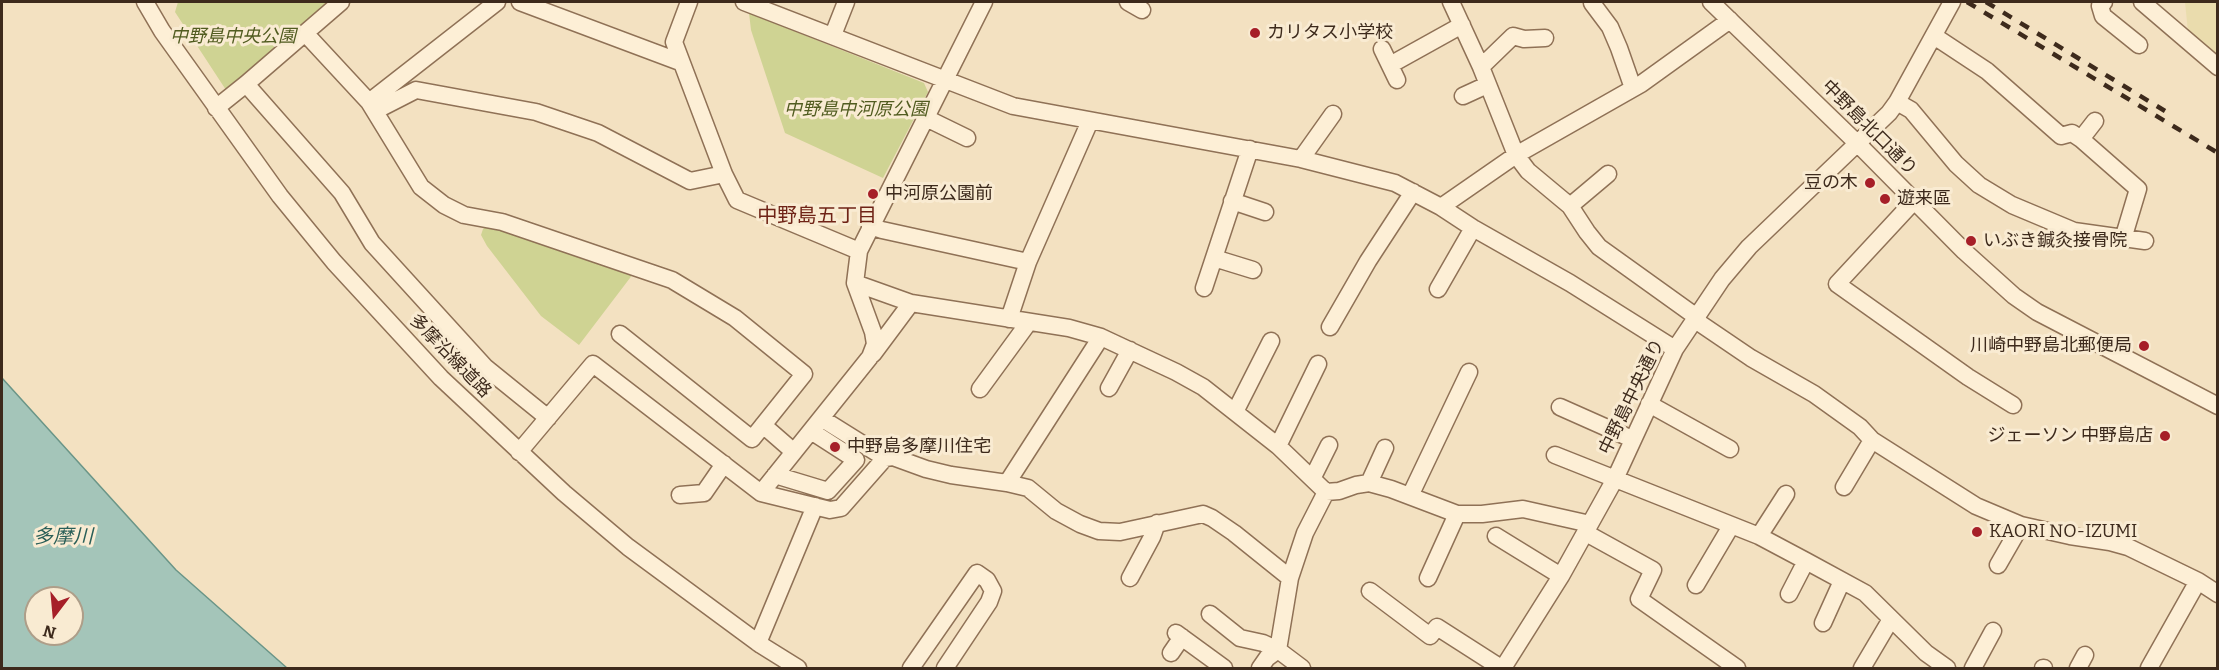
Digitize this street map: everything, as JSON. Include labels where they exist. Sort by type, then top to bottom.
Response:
[{"type":"street","name":"多摩沿線道路","points":[[146,2],[162,31],[279,196],[334,262],[441,378],[519,452],[628,547],[758,643],[798,669]]},
{"type":"street","points":[[216,108],[341,2]]},
{"type":"street","points":[[372,107],[497,2]]},
{"type":"street","points":[[520,2],[680,62]]},
{"type":"street","points":[[689,2],[674,42],[724,174],[737,200],[859,251]]},
{"type":"street","points":[[744,2],[1012,106],[1301,159],[1395,183],[1441,207],[1473,228],[1570,283],[1675,349]]},
{"type":"street","points":[[833,35],[846,2]]},
{"type":"street","points":[[870,357],[874,344],[873,333],[855,283],[859,251],[984,2]]},
{"type":"street","points":[[1451,2],[1481,67],[1516,155],[1528,171],[1570,206],[1599,247],[1751,358],[1814,394],[1860,428],[1872,440],[1976,506],[2021,525],[2128,547],[2198,580],[2217,594]]},
{"type":"street","name":"中野島北口通り","points":[[1711,2],[2014,296],[2037,312],[2217,406]]},
{"type":"street","name":"中野島中央通り","points":[[1502,669],[1562,576],[1615,479],[1675,349],[1722,279],[1749,248],[1858,144],[1897,102],[1952,2]]},
{"type":"street","points":[[2104,2],[2100,6],[2103,16],[2139,45]]},
{"type":"street","points":[[2142,2],[2217,68]]},
{"type":"street","points":[[1592,3],[1610,27],[1620,48],[1633,88]]},
{"type":"street","points":[[1441,207],[1516,155],[1633,88],[1730,20]]},
{"type":"street","points":[[1382,49],[1394,72],[1462,25]]},
{"type":"street","points":[[305,33],[372,107],[421,187],[444,205],[464,215],[502,222],[672,280],[735,318],[804,374],[752,439],[620,334]]},
{"type":"street","points":[[1481,67],[1513,36],[1524,39],[1545,38]]},
{"type":"street","points":[[1934,36],[1987,71],[2061,136],[2072,133],[2081,139],[2138,189],[2122,239]]},
{"type":"street","points":[[246,84],[342,193],[372,243],[484,367],[548,418]]},
{"type":"street","points":[[1463,96],[1487,85]]},
{"type":"street","points":[[372,107],[416,90],[546,115],[598,133],[690,181],[724,174]]},
{"type":"street","points":[[1897,102],[1911,110],[1956,164],[1979,185],[2012,206],[2074,231],[2145,241]]},
{"type":"street","points":[[1301,159],[1333,114]]},
{"type":"street","points":[[926,118],[967,138]]},
{"type":"street","points":[[1009,319],[1028,262],[1090,121]]},
{"type":"street","points":[[2081,139],[2095,121]]},
{"type":"street","points":[[1204,288],[1250,149]]},
{"type":"street","points":[[1570,206],[1608,174]]},
{"type":"street","points":[[1330,327],[1368,261],[1413,192]]},
{"type":"street","points":[[1232,201],[1264,212]]},
{"type":"street","points":[[1914,201],[1837,284],[1968,377],[2013,405]]},
{"type":"street","points":[[870,226],[1028,262]]},
{"type":"street","points":[[1438,289],[1473,228]]},
{"type":"street","points":[[1214,258],[1253,270]]},
{"type":"street","points":[[855,283],[910,303],[1069,328],[1101,337],[1203,387],[1278,446],[1313,477],[1326,492]]},
{"type":"street","points":[[761,493],[870,357],[910,303]]},
{"type":"street","points":[[980,389],[1029,322]]},
{"type":"street","points":[[1007,483],[1101,337]]},
{"type":"street","points":[[1235,412],[1271,340]]},
{"type":"street","points":[[1109,388],[1130,350]]},
{"type":"street","points":[[519,452],[593,364],[761,493],[830,510],[841,508],[885,458]]},
{"type":"street","points":[[1278,446],[1318,364]]},
{"type":"street","points":[[1410,495],[1469,372]]},
{"type":"street","points":[[1649,404],[1730,449]]},
{"type":"street","points":[[1560,407],[1632,440]]},
{"type":"street","points":[[816,424],[885,458],[893,457],[951,475],[1028,488],[1056,511],[1099,531],[1120,532],[1203,514],[1212,518],[1290,578]]},
{"type":"street","points":[[775,475],[828,491],[856,460],[816,424]]},
{"type":"street","points":[[763,425],[794,452]]},
{"type":"street","points":[[1844,487],[1872,440]]},
{"type":"street","points":[[1313,477],[1329,445]]},
{"type":"street","points":[[1369,483],[1385,448]]},
{"type":"street","points":[[1555,455],[1759,536],[1806,561],[1864,593],[1926,653],[1947,669]]},
{"type":"street","points":[[680,495],[704,493],[724,464]]},
{"type":"street","points":[[1326,492],[1369,483],[1410,495],[1457,514],[1482,514],[1524,509],[1588,528],[1653,570],[1639,599],[1737,669]]},
{"type":"street","points":[[1260,669],[1267,658],[1278,650],[1290,578],[1305,533],[1326,492]]},
{"type":"street","points":[[1759,536],[1786,494]]},
{"type":"street","points":[[758,643],[815,507]]},
{"type":"street","points":[[1428,578],[1457,514]]},
{"type":"street","points":[[1130,578],[1157,523]]},
{"type":"street","points":[[1998,565],[2021,525]]},
{"type":"street","points":[[1696,585],[1731,526]]},
{"type":"street","points":[[1503,545],[1562,576]]},
{"type":"street","points":[[1789,594],[1806,561]]},
{"type":"street","points":[[911,669],[977,573],[987,580],[993,591],[989,602],[945,669]]},
{"type":"street","points":[[2149,669],[2198,580]]},
{"type":"street","points":[[1823,622],[1842,581]]},
{"type":"street","points":[[1370,591],[1430,636],[1437,627],[1502,669]]},
{"type":"street","points":[[1210,614],[1240,638],[1278,650],[1302,669]]},
{"type":"street","points":[[1862,668],[1891,619]]},
{"type":"street","points":[[1972,669],[1993,631]]},
{"type":"street","points":[[1171,653],[1179,635],[1224,669]]},
{"type":"shaded area","points":[[2185,2],[2217,2],[2217,58],[2188,32]]},
{"type":"green space","name":"中野島中央公園","points":[[178,2],[329,2],[226,90],[175,12]]},
{"type":"green space","name":"中野島中河原公園","points":[[749,13],[924,83],[928,92],[883,178],[785,133],[751,30]]},
{"type":"green space","points":[[488,225],[633,274],[579,345],[541,316],[487,246],[481,235],[483,229]]},
{"type":"water","name":"多摩川","points":[[2,378],[176,570],[287,668],[2,668]]},
{"type":"railway","points":[[1967,2],[2218,153]]},
{"type":"railway","points":[[1986,2],[2165,111]]},
{"type":"place","name":"カリタス小学校","points":[[1255,33]]},
{"type":"place","name":"豆の木","points":[[1870,183]]},
{"type":"place","name":"中河原公園前","points":[[873,194]]},
{"type":"place","name":"遊来區","points":[[1885,199]]},
{"type":"place","name":"いぶき鍼灸接骨院","points":[[1971,241]]},
{"type":"place","name":"川崎中野島北郵便局","points":[[2144,346]]},
{"type":"place","name":"ジェーソン 中野島店","points":[[2165,436]]},
{"type":"place","name":"中野島多摩川住宅","points":[[835,447]]},
{"type":"place","name":"KAORI NO-IZUMI","points":[[1977,532]]},
{"type":"district","name":"中野島五丁目","points":[[817,216]]}]
